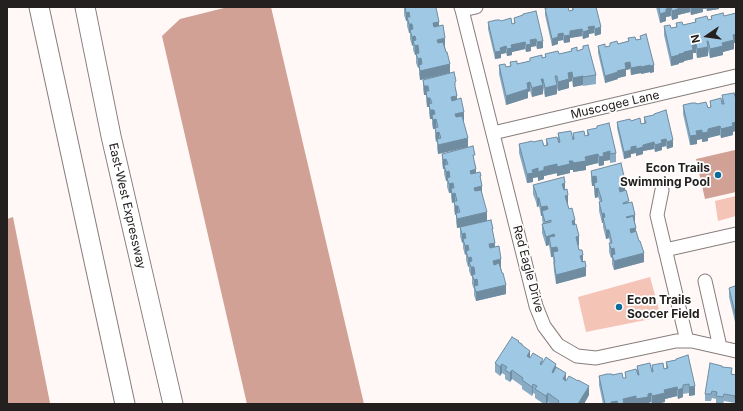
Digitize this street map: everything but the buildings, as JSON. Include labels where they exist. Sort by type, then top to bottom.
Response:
[{"type":"highway","points":[[39,7],[125,404]]},
{"type":"highway","name":"East-West Expressway","points":[[85,7],[111,136],[173,404]]},
{"type":"street","points":[[462,9],[476,7]]},
{"type":"street","name":"Red Eagle Drive","points":[[462,9],[536,306],[544,326],[558,345],[577,356],[596,358],[676,341],[692,341],[736,351]]},
{"type":"street","name":"Muscogee Lane","points":[[493,133],[736,76]]},
{"type":"street","points":[[662,190],[657,215],[687,341]]},
{"type":"street","points":[[665,250],[736,234]]},
{"type":"street","points":[[705,281],[720,347]]},
{"type":"shaded area","points":[[228,7],[271,7],[364,404],[247,404],[162,36],[180,19]]},
{"type":"shaded area","name":"Econ Trails Swimming Pool","points":[[735,150],[736,192],[705,199],[696,159]]},
{"type":"shaded area","points":[[736,196],[736,216],[718,221],[715,201]]},
{"type":"shaded area","points":[[13,217],[50,403],[48,404],[7,404],[7,219]]},
{"type":"shaded area","name":"Econ Trails Soccer Field","points":[[650,277],[661,317],[586,332],[578,297]]},
{"type":"place","name":"Econ Trails Swimming Pool","points":[[718,175]]},
{"type":"place","name":"Econ Trails Soccer Field","points":[[619,307]]}]
